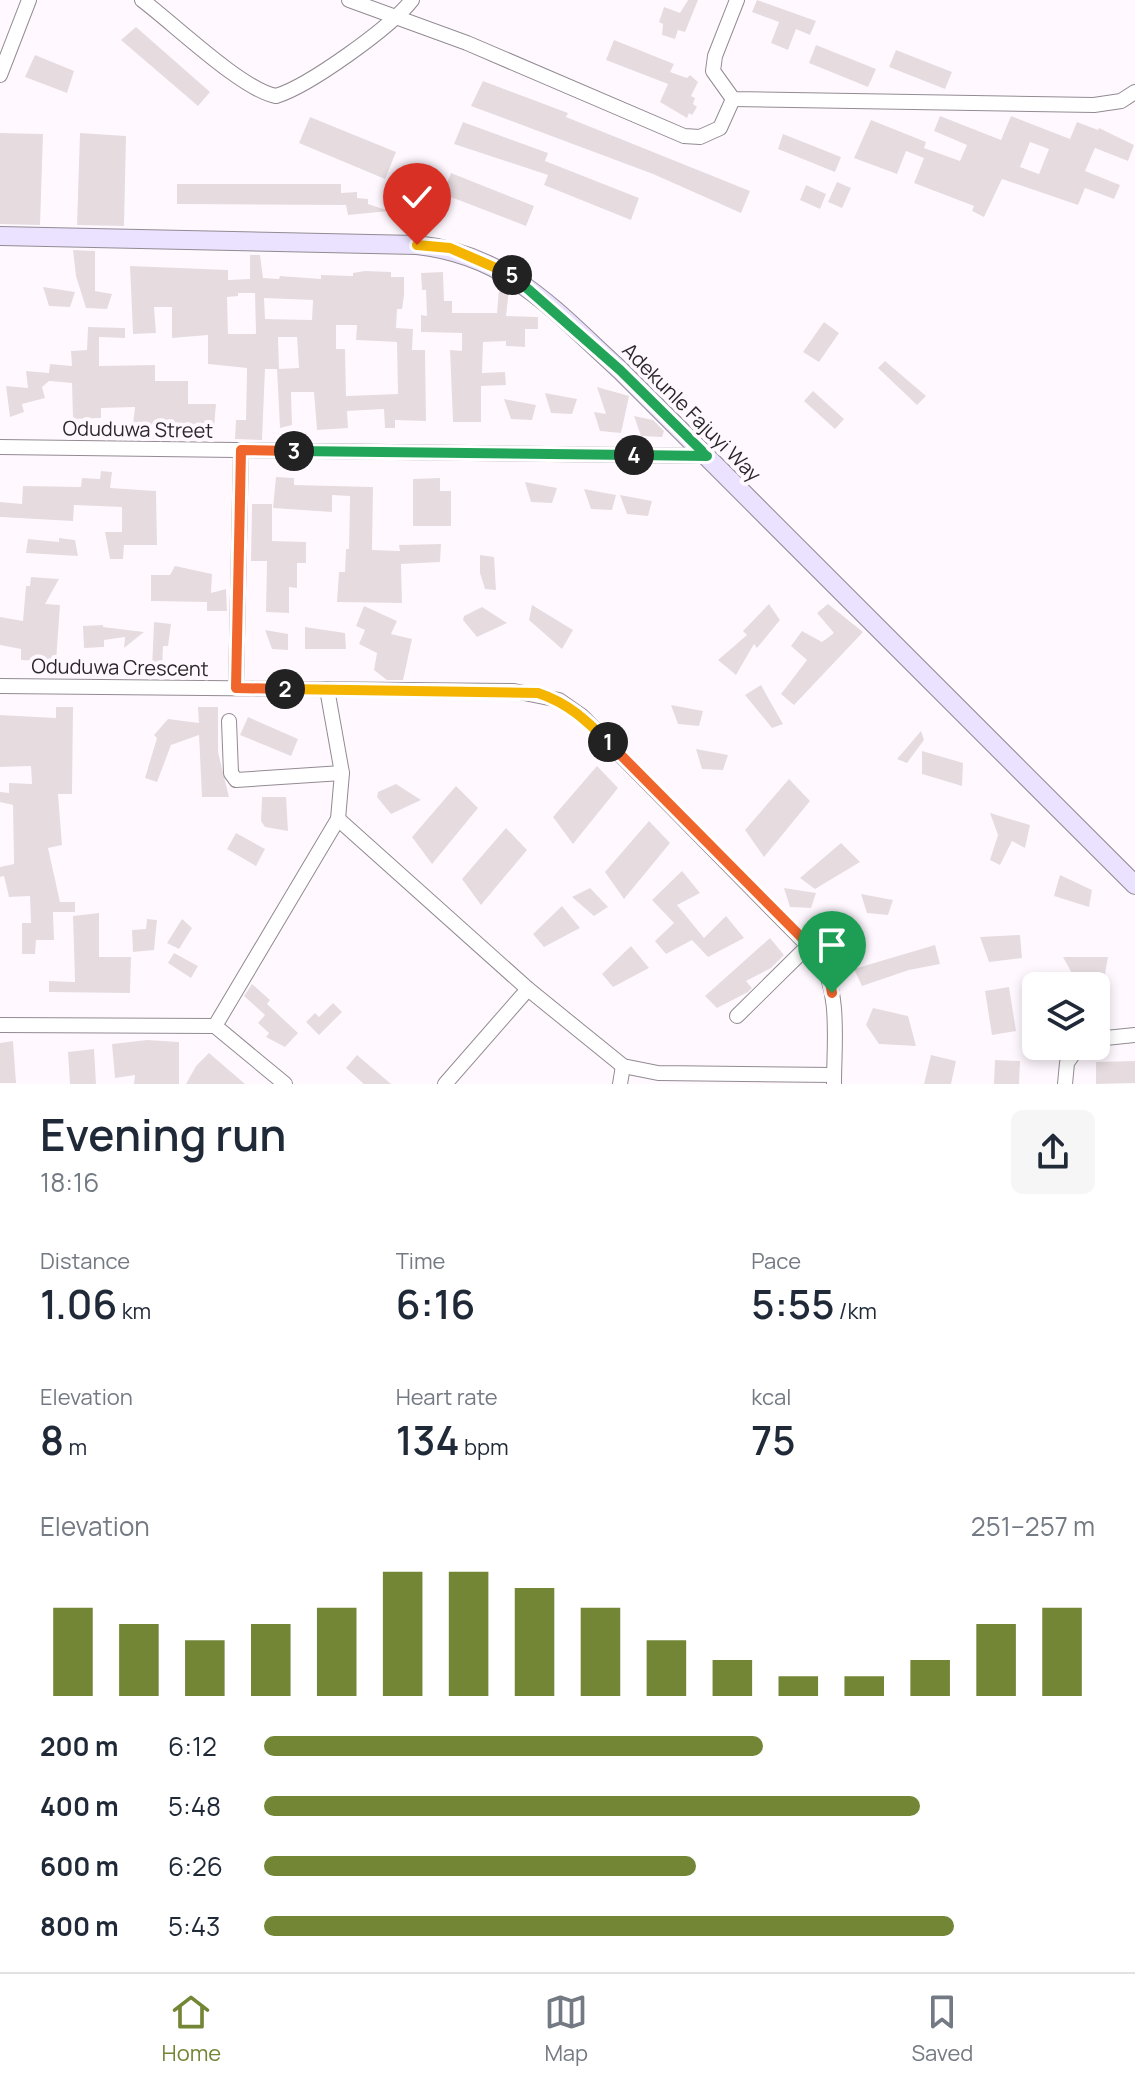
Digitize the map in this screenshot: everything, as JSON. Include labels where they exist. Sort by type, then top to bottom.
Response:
[{"type":"street","points":[[1,68],[29,0]]},
{"type":"street","points":[[142,0],[236,74],[261,91],[276,96],[301,85],[399,18],[412,0]]},
{"type":"street","points":[[349,0],[540,73],[684,136],[700,137],[720,128],[733,99]]},
{"type":"street","points":[[733,99],[713,71],[715,56],[737,0]]},
{"type":"street","points":[[733,99],[1094,105],[1121,101],[1135,92]]},
{"type":"street","name":"Adekunle Fajuyi Way","points":[[0,236],[417,245],[450,248],[492,264],[532,290],[707,456],[1135,885]]},
{"type":"street","name":"Oduduwa Street","points":[[0,447],[707,456]]},
{"type":"street","points":[[236,688],[241,450]]},
{"type":"street","name":"Oduduwa Crescent","points":[[0,686],[514,691],[559,700],[582,716],[809,945],[828,971],[834,1080]]},
{"type":"street","points":[[215,1026],[338,819],[342,773],[327,689]]},
{"type":"street","points":[[229,721],[231,773],[236,780],[342,773]]},
{"type":"street","points":[[338,819],[528,989],[623,1066],[658,1073],[834,1080]]},
{"type":"street","points":[[737,1016],[809,945]]},
{"type":"street","points":[[445,1084],[528,989]]},
{"type":"street","points":[[0,1025],[215,1026],[285,1084]]},
{"type":"street","points":[[1110,1038],[1135,1035]]},
{"type":"street","points":[[1065,1084],[1069,1060]]},
{"type":"street","points":[[620,1084],[623,1066]]},
{"type":"building","points":[[688,0],[698,0],[685,32],[678,30],[675,39],[662,35],[663,24],[659,22],[664,7],[680,13]]},
{"type":"building","points":[[757,0],[816,21],[810,35],[796,29],[788,50],[771,43],[779,22],[752,12]]},
{"type":"building","points":[[136,27],[210,92],[198,106],[121,40]]},
{"type":"building","points":[[614,40],[674,64],[670,72],[687,78],[690,75],[698,82],[691,96],[695,98],[693,104],[697,107],[692,115],[689,113],[687,118],[660,102],[668,84],[606,60]]},
{"type":"building","points":[[816,45],[876,69],[868,87],[809,63]]},
{"type":"building","points":[[896,50],[952,72],[945,89],[889,67]]},
{"type":"building","points":[[35,55],[74,71],[67,93],[25,77]]},
{"type":"building","points":[[483,81],[568,113],[566,117],[750,191],[741,213],[653,174],[471,106]]},
{"type":"building","points":[[940,116],[1001,140],[1011,116],[1070,139],[1077,122],[1099,128],[1134,145],[1128,161],[1095,148],[1085,171],[1120,185],[1114,199],[1085,188],[1078,205],[1002,179],[984,217],[972,211],[974,206],[914,183],[924,158],[906,151],[897,174],[854,158],[871,120],[926,142],[924,148],[960,161],[967,145],[934,131]],"holes":[[[1030,142],[1049,149],[1039,174],[1020,167]]]},
{"type":"building","points":[[310,117],[396,152],[385,179],[299,143]]},
{"type":"building","points":[[463,122],[548,153],[545,161],[639,198],[631,220],[544,185],[548,175],[454,144]]},
{"type":"building","points":[[0,133],[43,134],[40,225],[0,224]]},
{"type":"building","points":[[80,133],[126,136],[124,226],[77,225]]},
{"type":"building","points":[[783,134],[841,157],[835,172],[778,149]]},
{"type":"building","points":[[451,173],[534,206],[526,226],[443,194]]},
{"type":"building","points":[[837,182],[851,188],[842,208],[828,202]]},
{"type":"building","points":[[177,184],[341,184],[341,193],[357,192],[357,198],[368,199],[368,204],[389,211],[348,215],[346,205],[177,204]]},
{"type":"building","points":[[806,185],[826,194],[820,209],[800,200]]},
{"type":"building","points":[[73,250],[95,251],[95,291],[112,294],[107,309],[86,308],[76,276]]},
{"type":"building","points":[[250,255],[260,255],[263,278],[321,279],[321,275],[353,276],[353,273],[365,271],[391,272],[391,277],[404,277],[402,309],[397,309],[396,328],[413,329],[412,350],[425,350],[426,421],[395,420],[395,428],[385,428],[384,409],[347,411],[348,428],[317,430],[314,392],[291,392],[292,425],[280,428],[277,369],[265,369],[262,440],[235,439],[236,420],[246,420],[247,368],[208,364],[208,335],[172,338],[172,307],[154,307],[156,333],[133,334],[130,266],[228,270],[228,280],[250,279]],"holes":[[[238,293],[255,293],[256,334],[228,334],[227,297],[238,296]],[[264,298],[313,300],[312,320],[265,319]],[[336,325],[357,325],[356,340],[397,342],[398,394],[346,396],[345,349],[336,349]],[[278,337],[297,337],[299,368],[279,369]]]},
{"type":"building","points":[[443,272],[444,301],[452,301],[452,313],[497,313],[499,289],[509,290],[506,316],[538,317],[538,329],[525,329],[525,347],[506,346],[506,341],[483,342],[482,373],[505,372],[506,385],[481,386],[481,422],[453,422],[450,350],[462,351],[462,333],[421,332],[421,315],[427,316],[426,290],[422,290],[421,273]]},
{"type":"building","points":[[43,287],[75,292],[70,307],[49,306]]},
{"type":"building","points":[[824,322],[839,333],[819,362],[803,352]]},
{"type":"building","points":[[88,327],[125,328],[125,338],[99,337],[99,366],[155,365],[155,381],[188,381],[188,404],[216,404],[213,439],[147,439],[147,432],[139,432],[139,425],[133,424],[135,407],[101,408],[101,418],[73,419],[72,383],[49,381],[42,387],[45,398],[22,404],[24,412],[10,417],[6,386],[28,388],[26,371],[49,373],[50,364],[72,366],[71,351],[87,350]]},
{"type":"building","points":[[885,361],[926,396],[917,405],[878,368]]},
{"type":"building","points":[[597,387],[629,396],[621,433],[600,431],[594,412],[606,414]]},
{"type":"building","points":[[813,391],[844,419],[835,429],[804,401]]},
{"type":"building","points":[[545,393],[577,399],[572,414],[551,413]]},
{"type":"building","points":[[504,399],[536,405],[532,420],[511,419]]},
{"type":"building","points":[[634,416],[653,420],[664,431],[662,437],[641,436]]},
{"type":"building","points":[[101,471],[112,472],[110,488],[156,491],[157,545],[124,545],[123,559],[110,559],[105,532],[122,532],[122,507],[74,505],[73,521],[0,517],[0,502],[22,504],[23,486],[81,487],[82,478],[100,479]]},
{"type":"building","points":[[276,477],[294,478],[294,485],[373,487],[372,550],[400,551],[399,545],[441,544],[440,562],[401,564],[402,603],[337,602],[339,572],[345,572],[346,549],[349,549],[350,496],[332,495],[332,512],[273,508]]},
{"type":"building","points":[[440,478],[440,491],[451,491],[451,526],[413,526],[413,479]]},
{"type":"building","points":[[525,482],[557,488],[552,503],[531,502]]},
{"type":"building","points":[[584,489],[616,495],[612,510],[591,509]]},
{"type":"building","points":[[620,495],[652,501],[648,516],[627,514]]},
{"type":"building","points":[[252,504],[272,504],[272,541],[306,542],[306,563],[297,563],[297,588],[289,587],[289,613],[266,612],[267,561],[251,561]]},
{"type":"building","points":[[59,538],[75,540],[78,556],[26,553],[28,539],[59,542]]},
{"type":"building","points":[[480,555],[494,557],[496,590],[485,589],[480,573]]},
{"type":"building","points":[[175,566],[212,574],[211,593],[226,589],[227,611],[207,611],[207,602],[151,601],[151,575],[170,575]]},
{"type":"building","points":[[31,577],[59,579],[45,604],[60,605],[56,662],[21,660],[21,649],[0,645],[0,617],[23,621],[26,586],[30,586]]},
{"type":"building","points":[[769,604],[780,620],[757,648],[754,644],[736,675],[718,660],[747,635],[743,631]]},
{"type":"building","points":[[828,604],[863,632],[794,705],[781,694],[807,660],[791,646],[802,631],[822,642],[834,633],[817,613]]},
{"type":"building","points":[[532,605],[573,630],[562,649],[529,620]]},
{"type":"building","points":[[364,606],[397,621],[391,634],[412,639],[403,680],[387,680],[374,670],[377,653],[359,644],[365,630],[356,626]]},
{"type":"building","points":[[482,607],[507,623],[477,637],[463,620],[464,616]]},
{"type":"building","points":[[154,622],[171,624],[168,646],[163,646],[162,669],[152,669]]},
{"type":"building","points":[[103,625],[144,632],[124,648],[125,637],[104,640],[104,647],[84,648],[83,626]]},
{"type":"building","points":[[305,627],[345,633],[346,649],[305,649]]},
{"type":"building","points":[[265,630],[288,634],[288,650],[272,649]]},
{"type":"building","points":[[761,685],[783,724],[772,728],[745,695]]},
{"type":"building","points":[[671,705],[703,711],[699,726],[678,724]]},
{"type":"building","points":[[56,707],[73,707],[72,794],[58,794],[62,845],[48,848],[60,902],[75,902],[75,912],[53,912],[54,940],[36,940],[35,954],[22,954],[22,923],[31,923],[30,896],[9,897],[4,876],[0,877],[0,867],[14,864],[13,805],[0,802],[0,792],[9,793],[9,783],[32,784],[31,766],[0,767],[0,715],[56,718]]},
{"type":"building","points":[[198,707],[218,707],[218,752],[229,797],[202,797],[199,735],[171,745],[157,782],[145,778],[157,738],[154,735],[168,719],[199,723]]},
{"type":"building","points":[[248,717],[298,739],[291,756],[240,735]]},
{"type":"building","points":[[921,731],[924,740],[907,763],[897,759]]},
{"type":"building","points":[[696,749],[728,755],[723,770],[702,769]]},
{"type":"building","points":[[922,751],[963,763],[962,786],[922,774]]},
{"type":"building","points":[[597,766],[618,788],[573,844],[553,817]]},
{"type":"building","points":[[789,779],[810,801],[764,857],[745,830]]},
{"type":"building","points":[[396,784],[421,800],[391,814],[377,797],[378,792]]},
{"type":"building","points":[[456,786],[478,808],[432,864],[412,837]]},
{"type":"building","points":[[262,797],[286,797],[288,831],[265,827],[261,821]]},
{"type":"building","points":[[990,813],[1030,825],[1025,848],[1012,841],[1000,865],[990,860],[998,835]]},
{"type":"building","points":[[649,821],[670,843],[624,899],[605,872]]},
{"type":"building","points":[[506,828],[527,850],[481,905],[462,879]]},
{"type":"building","points":[[236,833],[265,849],[256,866],[227,849]]},
{"type":"building","points":[[841,843],[860,862],[815,889],[800,878]]},
{"type":"building","points":[[682,871],[700,893],[677,905],[704,938],[726,916],[744,938],[708,957],[692,940],[666,954],[655,941],[674,923],[652,900]]},
{"type":"building","points":[[1060,875],[1092,890],[1089,907],[1054,896]]},
{"type":"building","points":[[590,888],[608,907],[594,916],[572,897]]},
{"type":"building","points":[[784,888],[816,893],[811,908],[790,907]]},
{"type":"building","points":[[861,894],[893,900],[888,915],[867,913]]},
{"type":"building","points":[[562,906],[580,928],[544,947],[533,934]]},
{"type":"building","points":[[99,913],[99,957],[131,957],[130,993],[49,992],[49,981],[75,982],[73,916]]},
{"type":"building","points":[[147,919],[157,920],[154,950],[133,952],[132,930],[146,929]]},
{"type":"building","points":[[182,919],[192,928],[179,949],[167,943]]},
{"type":"building","points":[[1020,935],[1022,958],[989,962],[980,937]]},
{"type":"building","points":[[770,938],[784,955],[771,968],[746,981],[752,988],[748,992],[717,1008],[705,996]]},
{"type":"building","points":[[935,945],[940,964],[909,970],[862,986],[854,969]]},
{"type":"building","points":[[631,946],[649,968],[613,987],[602,974]]},
{"type":"building","points":[[174,953],[198,966],[191,978],[168,963]]},
{"type":"building","points":[[1063,957],[1108,957],[1105,972],[1071,972]]},
{"type":"building","points":[[252,984],[270,1000],[267,1004],[298,1033],[285,1047],[266,1037],[269,1033],[258,1023],[265,1015],[244,996]]},
{"type":"building","points":[[1009,987],[1016,1031],[992,1035],[985,991]]},
{"type":"building","points":[[333,1003],[342,1012],[319,1035],[306,1022],[315,1013],[319,1017]]},
{"type":"building","points":[[873,1008],[908,1016],[916,1046],[879,1044],[866,1025]]},
{"type":"building","points":[[147,1040],[179,1042],[179,1084],[134,1084],[135,1075],[115,1078],[112,1044]]},
{"type":"building","points":[[13,1041],[16,1083],[0,1083],[0,1043]]},
{"type":"building","points":[[94,1049],[96,1084],[70,1084],[68,1052]]},
{"type":"building","points":[[209,1053],[245,1084],[186,1084],[196,1066]]},
{"type":"building","points":[[357,1055],[391,1084],[364,1084],[346,1068]]},
{"type":"building","points":[[931,1055],[956,1061],[951,1084],[924,1084]]},
{"type":"building","points":[[995,1060],[1020,1061],[1019,1084],[994,1084]]},
{"type":"building","points":[[1135,1061],[1135,1083],[1096,1084],[1096,1062]]},
{"type":"route","points":[[417,245],[450,248],[492,264],[513,276],[620,370],[707,456],[241,450],[236,688],[514,691],[538,693],[559,700],[582,716],[809,945],[828,971],[832,993]]}]
